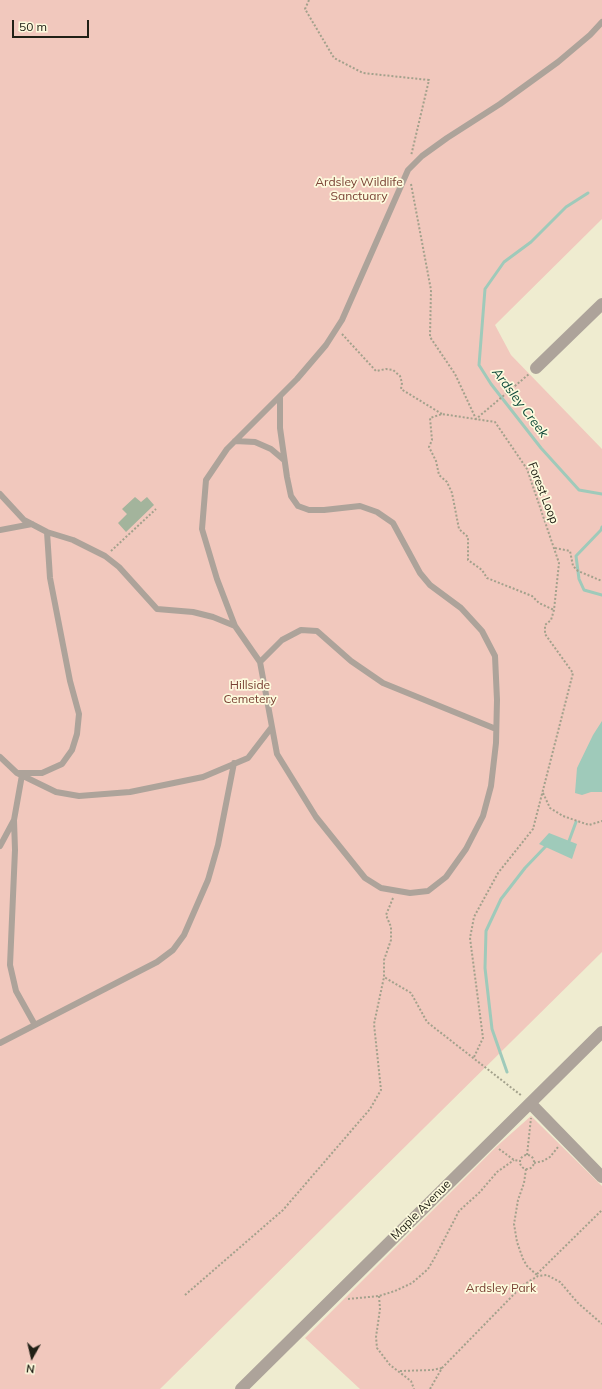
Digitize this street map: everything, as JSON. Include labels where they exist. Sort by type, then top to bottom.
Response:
[{"type":"street","points":[[536,368],[602,304]]},
{"type":"street","name":"Maple Avenue","points":[[241,1389],[602,1032]]},
{"type":"street","points":[[530,1103],[602,1177]]},
{"type":"lane","points":[[280,397],[280,428],[284,460],[291,496],[298,506],[309,510],[324,510],[360,506],[376,512],[393,523],[404,545],[430,585],[461,608],[482,631],[495,656],[497,700],[496,729],[491,786],[483,816],[466,849],[446,877],[428,891],[410,893],[381,888],[365,878],[316,817],[277,754],[260,662],[235,626],[217,579],[202,529],[206,480],[227,449],[280,397],[326,345],[342,320],[408,170],[422,156],[447,138],[500,104],[558,62],[590,35],[602,22]]},
{"type":"lane","points":[[235,441],[255,442],[271,449],[284,460]]},
{"type":"lane","points":[[0,494],[24,520],[47,532],[73,540],[105,556],[119,567],[157,609],[193,612],[213,617],[235,626]]},
{"type":"lane","points":[[0,530],[32,524]]},
{"type":"lane","points":[[20,774],[42,773],[62,764],[72,750],[77,734],[79,714],[50,578],[47,532]]},
{"type":"lane","points":[[260,662],[282,640],[301,630],[317,631],[351,661],[383,683],[496,729]]},
{"type":"lane","points":[[0,758],[20,774],[56,792],[79,796],[130,792],[203,777],[248,758],[271,728]]},
{"type":"lane","points":[[0,1043],[157,962],[173,950],[184,935],[196,909],[218,845],[234,763]]},
{"type":"lane","points":[[20,774],[14,820],[15,850],[10,965],[16,991],[35,1025]]},
{"type":"lane","points":[[0,846],[14,820]]},
{"type":"path","points":[[309,0],[305,9],[334,58],[363,73],[429,80],[408,170],[431,290],[430,337],[455,374],[476,419],[536,368]]},
{"type":"path","points":[[337,328],[376,371],[386,369],[393,370],[400,376],[402,383],[401,389],[442,414]]},
{"type":"path","points":[[442,414],[430,418],[432,440],[430,447],[436,461],[439,475],[447,482],[452,493],[459,529],[468,537],[468,560],[482,570],[487,578],[532,596],[539,604],[554,610],[551,620],[545,626],[544,634],[572,673],[532,830],[498,873],[474,917],[470,938],[483,1038],[474,1057]]},
{"type":"path","name":"Forest Loop","points":[[442,414],[496,422],[527,469],[555,548],[558,563],[554,610]]},
{"type":"path","points":[[105,556],[156,509]]},
{"type":"path","points":[[555,548],[570,550],[573,566],[578,571],[602,581]]},
{"type":"path","points":[[542,792],[550,808],[563,816],[589,825],[602,822]]},
{"type":"path","points":[[185,1295],[283,1210],[370,1109],[381,1090],[374,1024],[384,977],[384,960],[391,940],[391,927],[386,915],[396,891]]},
{"type":"path","points":[[384,977],[411,993],[428,1022],[530,1103]]},
{"type":"path","points":[[527,1155],[530,1116]]},
{"type":"path","points":[[526,1169],[530,1168],[534,1163],[543,1161],[550,1157],[560,1145]]},
{"type":"path","points":[[496,1147],[514,1160],[520,1161]]},
{"type":"path","points":[[520,1161],[522,1157],[527,1155]]},
{"type":"path","points":[[527,1155],[531,1156],[534,1163]]},
{"type":"path","points":[[345,1300],[379,1296],[412,1283],[428,1269],[459,1211],[476,1196],[497,1172],[514,1160]]},
{"type":"path","points":[[520,1161],[520,1165],[526,1169]]},
{"type":"path","points":[[526,1169],[524,1183],[518,1200],[514,1224],[517,1242],[523,1259],[527,1266],[537,1275],[547,1275],[560,1282],[578,1303],[602,1324]]},
{"type":"path","points":[[430,1389],[442,1368],[523,1285],[537,1275],[602,1210]]},
{"type":"path","points":[[379,1296],[380,1309],[376,1338],[377,1348],[382,1356],[411,1381],[414,1389]]},
{"type":"path","points":[[398,1371],[432,1370],[442,1368]]},
{"type":"green space","points":[[0,0],[602,0],[602,219],[495,325],[511,355],[602,449],[602,952],[160,1389],[0,1389]]},
{"type":"green space","name":"Ardsley Park","points":[[531,1116],[602,1186],[602,1389],[360,1389],[305,1338],[496,1147]]},
{"type":"shaded area","points":[[602,721],[602,792],[591,792],[582,795],[575,793],[577,768],[593,735]]},
{"type":"shaded area","points":[[549,833],[577,844],[572,859],[539,844]]},
{"type":"building","points":[[135,497],[141,502],[147,497],[154,505],[126,532],[118,523],[127,514],[122,509]]},
{"type":"waterway","name":"Ardsley Creek","points":[[588,193],[566,207],[531,242],[504,262],[485,289],[479,365],[491,384],[541,448],[579,490],[602,494]]},
{"type":"waterway","name":"Ardsley Creek","points":[[602,527],[601,530],[576,556],[579,579],[584,590],[602,595]]},
{"type":"waterway","points":[[569,841],[576,822]]},
{"type":"waterway","name":"Ardsley Creek","points":[[507,1072],[492,1029],[485,968],[486,931],[501,899],[525,868],[547,845]]},
{"type":"park label","name":"Ardsley Wildlife Sanctuary","points":[[359,189]]},
{"type":"park label","name":"Hillside Cemetery","points":[[250,692]]}]
